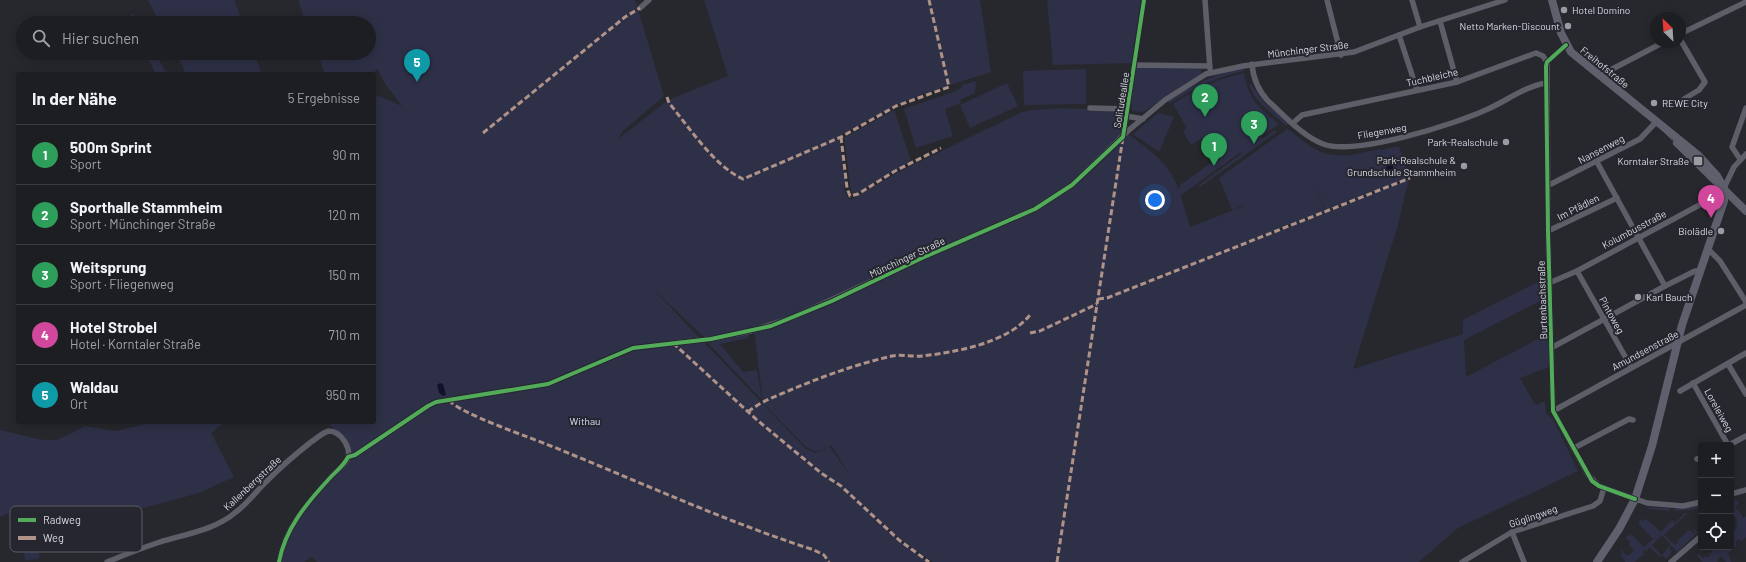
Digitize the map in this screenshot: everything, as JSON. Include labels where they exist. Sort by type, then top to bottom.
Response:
[{"type":"street","points":[[640,8],[649,0]]},
{"type":"street","points":[[1205,0],[1209,66],[1212,73]]},
{"type":"street","points":[[1327,0],[1341,55]]},
{"type":"street","points":[[1412,0],[1420,27]]},
{"type":"street","name":"Münchinger Straße","points":[[674,343],[711,339],[751,331],[794,317],[922,258],[1036,209],[1072,185],[1143,119],[1173,94],[1190,83],[1212,73],[1252,64],[1341,55],[1354,52],[1420,27],[1505,0]]},
{"type":"street","name":"Freihofstraße","points":[[1552,0],[1560,33],[1566,46],[1574,55],[1698,155],[1717,176],[1724,188],[1746,211]]},
{"type":"street","points":[[1686,31],[1746,2]]},
{"type":"street","points":[[1440,21],[1457,82]]},
{"type":"street","points":[[1399,35],[1417,90]]},
{"type":"street","points":[[1547,62],[1566,46]]},
{"type":"street","points":[[1599,76],[1653,48]]},
{"type":"street","points":[[1684,99],[1699,90],[1705,82],[1686,48]]},
{"type":"street","name":"Tuchbleiche","points":[[1293,123],[1302,115],[1457,82],[1536,53],[1542,56],[1547,62]]},
{"type":"street","name":"Burtenbachstraße","points":[[1547,62],[1548,231],[1553,411],[1592,481],[1604,488],[1647,504],[1683,506],[1698,503]]},
{"type":"street","name":"Fliegenweg","points":[[1252,64],[1254,79],[1262,94],[1293,123],[1313,139],[1331,146],[1350,146],[1430,131],[1459,121],[1546,83]]},
{"type":"street","name":"Solitudeallee","points":[[1123,138],[1134,65],[1209,66]]},
{"type":"street","points":[[1090,108],[1127,109]]},
{"type":"street","points":[[1740,159],[1732,147],[1746,108]]},
{"type":"street","points":[[1126,116],[1143,119]]},
{"type":"street","name":"Nansenweg","points":[[1548,184],[1597,162],[1640,139],[1656,122]]},
{"type":"street","points":[[1597,562],[1619,529],[1635,499],[1652,446],[1678,342],[1724,201],[1724,188],[1729,174],[1740,159],[1746,154]]},
{"type":"street","points":[[1597,162],[1666,286]]},
{"type":"street","name":"Kolumbusstraße","points":[[1550,283],[1577,271],[1718,195],[1724,188]]},
{"type":"street","points":[[1724,201],[1733,197]]},
{"type":"street","name":"Im Pfädlen","points":[[1548,231],[1616,198]]},
{"type":"street","points":[[1708,249],[1720,261],[1746,304]]},
{"type":"street","name":"Pintoweg","points":[[1577,271],[1631,367]]},
{"type":"street","points":[[1551,348],[1695,271],[1701,271]]},
{"type":"street","name":"Amundsenstraße","points":[[1553,411],[1746,304]]},
{"type":"street","points":[[1680,391],[1746,354]]},
{"type":"street","points":[[1728,364],[1746,394]]},
{"type":"street","name":"Loreleiweg","points":[[1693,383],[1727,442]]},
{"type":"street","points":[[1574,448],[1629,419],[1633,420]]},
{"type":"street","name":"Kallenbergstraße","points":[[142,548],[217,525],[236,513],[277,471],[308,445],[324,433],[329,431],[335,432],[341,436],[347,448],[348,457],[344,464],[314,495],[297,518],[281,550],[279,562]]},
{"type":"street","points":[[1734,442],[1746,436]]},
{"type":"street","name":"Güglingweg","points":[[1462,562],[1512,532],[1593,506],[1600,501],[1604,488]]},
{"type":"street","points":[[1734,493],[1746,490]]},
{"type":"street","points":[[1512,532],[1524,562]]},
{"type":"street","points":[[1671,562],[1698,539]]},
{"type":"street","name":"Kallenbergstraße","points":[[106,562],[132,552]]},
{"type":"green space","points":[[148,0],[234,0],[240,16],[156,16]]},
{"type":"green space","name":"Withau","points":[[298,0],[635,0],[664,96],[623,131],[618,139],[668,100],[728,76],[704,0],[980,0],[991,72],[925,93],[896,105],[839,136],[846,179],[844,189],[849,199],[852,199],[902,170],[1022,112],[1045,109],[1121,111],[1124,116],[1120,135],[1128,134],[1158,158],[1165,165],[1179,190],[1180,185],[1224,154],[1211,133],[1191,145],[1183,131],[1187,128],[1173,104],[1207,85],[1244,73],[1246,83],[1256,103],[1279,124],[1261,137],[1262,139],[1275,130],[1277,132],[1200,187],[1199,185],[1241,154],[1241,152],[1181,195],[1180,193],[1190,227],[1244,206],[1247,212],[1244,205],[1232,210],[1219,178],[1287,129],[1315,149],[1331,155],[1348,155],[1381,149],[1382,153],[1382,150],[1399,146],[1409,178],[1326,211],[1314,183],[1326,213],[1409,179],[1397,228],[1353,369],[1463,334],[1463,320],[1547,277],[1548,297],[1464,340],[1466,377],[1549,333],[1549,367],[1520,378],[1534,403],[1537,405],[1545,401],[1546,413],[1553,419],[1578,471],[1458,528],[1419,562],[933,562],[900,539],[855,499],[899,540],[929,562],[317,562],[312,557],[304,562],[279,562],[297,518],[344,464],[347,448],[329,424],[376,424],[376,95],[402,106],[386,85],[377,69],[374,72],[323,72],[324,70],[320,60],[376,60],[376,16],[304,16]],"holes":[[[1312,216],[1313,218],[1258,238]],[[652,288],[705,338],[754,328],[763,403],[806,447],[816,452],[831,445],[850,475],[829,446],[816,453],[806,449]]]},
{"type":"green space","points":[[1047,0],[1141,0],[1132,63],[1053,65]]},
{"type":"green space","points":[[149,60],[159,60],[166,72],[155,72]]},
{"type":"green space","points":[[179,60],[257,60],[261,72],[185,72]]},
{"type":"green space","points":[[1202,67],[1201,74],[1143,112],[1132,111],[1131,98],[1136,68]]},
{"type":"green space","points":[[1244,68],[1244,71],[1224,76],[1170,103],[1167,101],[1204,81]]},
{"type":"green space","points":[[1086,69],[1086,104],[1024,105],[1023,71]]},
{"type":"green space","points":[[976,81],[975,93],[960,100],[961,103],[945,109],[953,136],[916,148],[904,109],[956,91],[962,87],[962,85]]},
{"type":"green space","points":[[1007,83],[1018,106],[970,128],[960,105]]},
{"type":"green space","points":[[1251,84],[1264,102],[1289,123],[1286,126],[1254,96],[1249,85]]},
{"type":"green space","points":[[894,110],[911,161],[855,195],[851,191],[844,138]]},
{"type":"green space","points":[[1158,113],[1174,117],[1159,152],[1133,134]]},
{"type":"green space","points":[[749,334],[749,338],[720,344],[743,372],[757,370],[762,400],[708,343]]},
{"type":"green space","points":[[146,424],[222,424],[211,433],[234,477],[199,493],[142,509],[142,506],[10,506],[10,513],[0,517],[0,430],[42,440],[58,440],[85,426],[116,431]]},
{"type":"green space","points":[[1736,500],[1739,503],[1735,507],[1744,518],[1746,516],[1746,537],[1742,541],[1739,539],[1735,543],[1737,545],[1734,548],[1734,530],[1736,530],[1737,520],[1734,516],[1734,501]]},
{"type":"green space","points":[[1698,505],[1698,509],[1675,511],[1675,508]]},
{"type":"green space","points":[[1648,507],[1670,508],[1670,511],[1647,509]]},
{"type":"green space","points":[[1683,513],[1688,513],[1664,535],[1675,545],[1678,543],[1677,541],[1689,530],[1695,533],[1693,527],[1698,532],[1677,552],[1672,546],[1669,547],[1670,544],[1662,535],[1652,545],[1662,556],[1660,557],[1649,547],[1647,551],[1645,550],[1643,552],[1645,555],[1642,555],[1635,562],[1625,562],[1620,556],[1623,554],[1620,550],[1621,549],[1627,556],[1634,551],[1629,544],[1631,542],[1626,538],[1630,534],[1632,537],[1635,534],[1634,537],[1644,547],[1653,539],[1638,523],[1641,519],[1643,521],[1646,519],[1661,532],[1672,520],[1675,523],[1683,515]]},
{"type":"green space","points":[[1669,547],[1672,552],[1666,559],[1662,555]]},
{"type":"green space","points":[[1731,550],[1728,553],[1731,562],[1726,562],[1721,556],[1717,562],[1702,562],[1697,555],[1698,554],[1703,558],[1706,556],[1707,558],[1710,555],[1708,553],[1711,554],[1711,551]]},
{"type":"green space","points":[[24,552],[39,552],[40,558],[25,561]]},
{"type":"shaded area","points":[[1387,161],[1392,163],[1394,171],[1393,175],[1389,177],[1386,172]]},
{"type":"shaded area","points":[[440,383],[443,384],[446,395],[443,396],[439,393],[437,385]]},
{"type":"tram line","points":[[1550,0],[1559,34],[1569,51],[1655,123],[1746,213]]},
{"type":"tram line","points":[[1684,143],[1719,179]]},
{"type":"marked path","points":[[667,97],[669,103],[712,156],[732,173],[743,179],[841,137],[896,106],[949,87],[929,0]]},
{"type":"marked path","points":[[483,133],[625,17],[640,8]]},
{"type":"marked path","points":[[841,137],[847,188],[850,196],[858,194],[895,171],[941,148]]},
{"type":"marked path","points":[[1057,562],[1123,137]]},
{"type":"marked path","points":[[1098,299],[1107,298],[1410,178]]},
{"type":"marked path","points":[[1030,333],[1040,331],[1097,304]]},
{"type":"marked path","points":[[748,412],[762,403],[788,391],[852,367],[892,356],[918,356],[950,352],[965,349],[995,339],[1020,325],[1030,315]]},
{"type":"marked path","points":[[673,343],[757,420],[821,473],[841,486],[899,540],[929,562]]},
{"type":"marked path","points":[[449,400],[466,412],[496,425],[551,446],[714,514],[814,550],[824,555],[829,562]]},
{"type":"cycle path","points":[[279,562],[291,528],[304,508],[341,467],[348,457],[355,455],[436,402],[548,384],[633,348],[711,339],[771,326],[832,301],[922,258],[1035,209],[1072,185],[1123,137],[1144,0]]},
{"type":"cycle path","points":[[1566,45],[1547,62],[1546,66],[1548,231],[1553,411],[1592,481],[1599,486],[1635,499]]},
{"type":"place","name":"Hotel Domino","points":[[1564,10]]},
{"type":"place","name":"Netto Marken-Discount","points":[[1568,26]]},
{"type":"place","name":"Waldau","points":[[417,82]]},
{"type":"place","name":"REWE City","points":[[1654,103]]},
{"type":"place","name":"Sporthalle Stammheim","points":[[1205,117]]},
{"type":"place","name":"Park-Realschule","points":[[1506,142]]},
{"type":"place","name":"Weitsprung","points":[[1254,144]]},
{"type":"place","name":"Korntaler Straße","points":[[1698,161]]},
{"type":"place","name":"500m Sprint","points":[[1214,166]]},
{"type":"place","name":"Park-Realschule & Grundschule Stammheim","points":[[1464,166]]},
{"type":"place","name":"Hotel Strobel","points":[[1711,218]]},
{"type":"place","name":"Biolädle","points":[[1721,231]]},
{"type":"place","name":"Karl Bauch","points":[[1638,297]]}]
